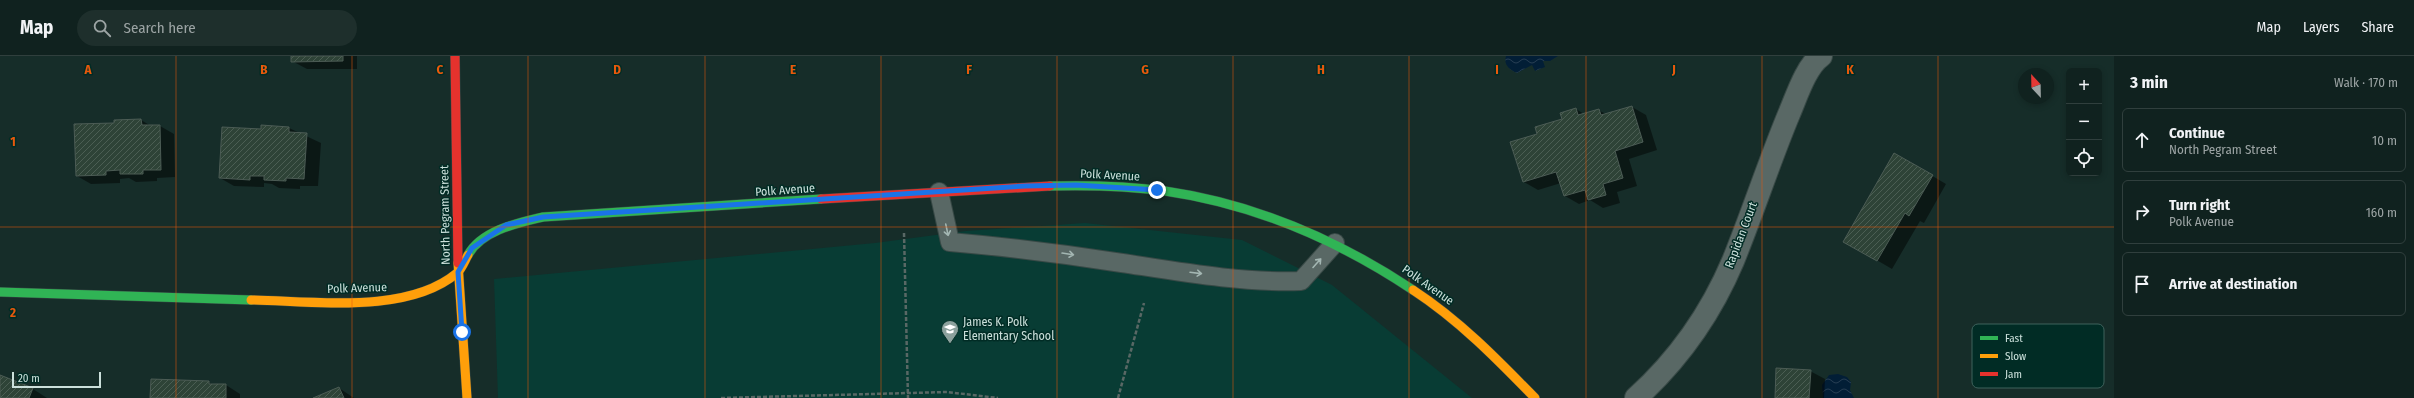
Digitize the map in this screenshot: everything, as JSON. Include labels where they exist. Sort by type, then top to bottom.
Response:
[{"type":"street","name":"North Pegram Street","points":[[455,56],[458,272],[467,398]]},
{"type":"street","name":"Rapidan Court","points":[[1636,398],[1677,357],[1717,294],[1733,260],[1760,186],[1804,80],[1821,56]]},
{"type":"street","name":"Polk Avenue","points":[[0,292],[284,301],[386,300],[425,292],[458,272],[472,248],[506,225],[543,217],[939,192],[1076,185],[1157,190],[1247,209],[1276,218],[1335,243],[1386,270],[1451,316],[1504,363],[1535,398]]},
{"type":"lane","points":[[939,192],[950,242],[1033,249],[1162,269],[1273,282],[1301,281],[1335,243]]},
{"type":"path","points":[[904,233],[908,398]]},
{"type":"path","points":[[1118,398],[1144,303]]},
{"type":"path","points":[[721,398],[947,392],[998,398]]},
{"type":"shaded area","name":"James K. Polk Elementary School","points":[[1085,223],[1242,240],[1332,285],[1472,398],[498,398],[494,279],[875,243],[966,231]]},
{"type":"water","points":[[1506,56],[1558,56],[1550,61],[1543,61],[1545,67],[1535,71],[1532,65],[1517,73],[1506,65]]},
{"type":"water","points":[[1838,374],[1847,377],[1851,382],[1850,390],[1854,398],[1823,398],[1822,385],[1829,375]]},
{"type":"building","points":[[291,56],[343,56],[343,61],[291,62]]},
{"type":"building","points":[[1632,106],[1643,142],[1615,151],[1623,178],[1603,184],[1606,195],[1588,200],[1585,190],[1564,196],[1556,172],[1523,182],[1510,142],[1537,134],[1535,127],[1562,119],[1560,113],[1576,108],[1578,115],[1599,109],[1601,115]]},
{"type":"building","points":[[141,119],[142,125],[160,125],[161,170],[143,170],[143,174],[120,174],[120,170],[106,171],[106,175],[76,176],[74,124],[114,123],[114,120]]},
{"type":"building","points":[[261,125],[289,127],[289,132],[307,133],[304,179],[286,178],[286,181],[264,180],[264,176],[250,176],[250,180],[219,178],[222,127],[261,129]]},
{"type":"building","points":[[1894,153],[1933,175],[1909,216],[1905,213],[1877,261],[1843,242]]},
{"type":"building","points":[[1776,368],[1811,370],[1809,398],[1775,398]]},
{"type":"building","points":[[0,375],[33,388],[29,398],[0,398]]},
{"type":"building","points":[[151,379],[209,381],[209,384],[226,384],[226,398],[150,398]]},
{"type":"building","points":[[339,387],[344,398],[313,398]]},
{"type":"traffic: fast","points":[[1050,186],[1108,186],[1151,189],[1198,197],[1231,205],[1263,215],[1325,240],[1355,255],[1413,290]]},
{"type":"traffic: fast","points":[[468,255],[474,246],[491,234],[512,225],[543,217],[821,199]]},
{"type":"traffic: fast","points":[[0,292],[251,300]]},
{"type":"traffic: slow","points":[[251,300],[358,303],[412,295],[436,286],[457,273],[468,255]]},
{"type":"traffic: slow","points":[[458,263],[467,398]]},
{"type":"traffic: slow","points":[[1413,290],[1462,327],[1535,398]]},
{"type":"traffic: jam","points":[[455,56],[458,263]]},
{"type":"traffic: jam","points":[[821,199],[1050,186]]},
{"type":"place","name":"James K. Polk Elementary School","points":[[950,344]]},
{"type":"route","points":[[462,332],[458,272],[472,248],[506,225],[543,217],[1025,186],[1076,185],[1157,190]]}]
